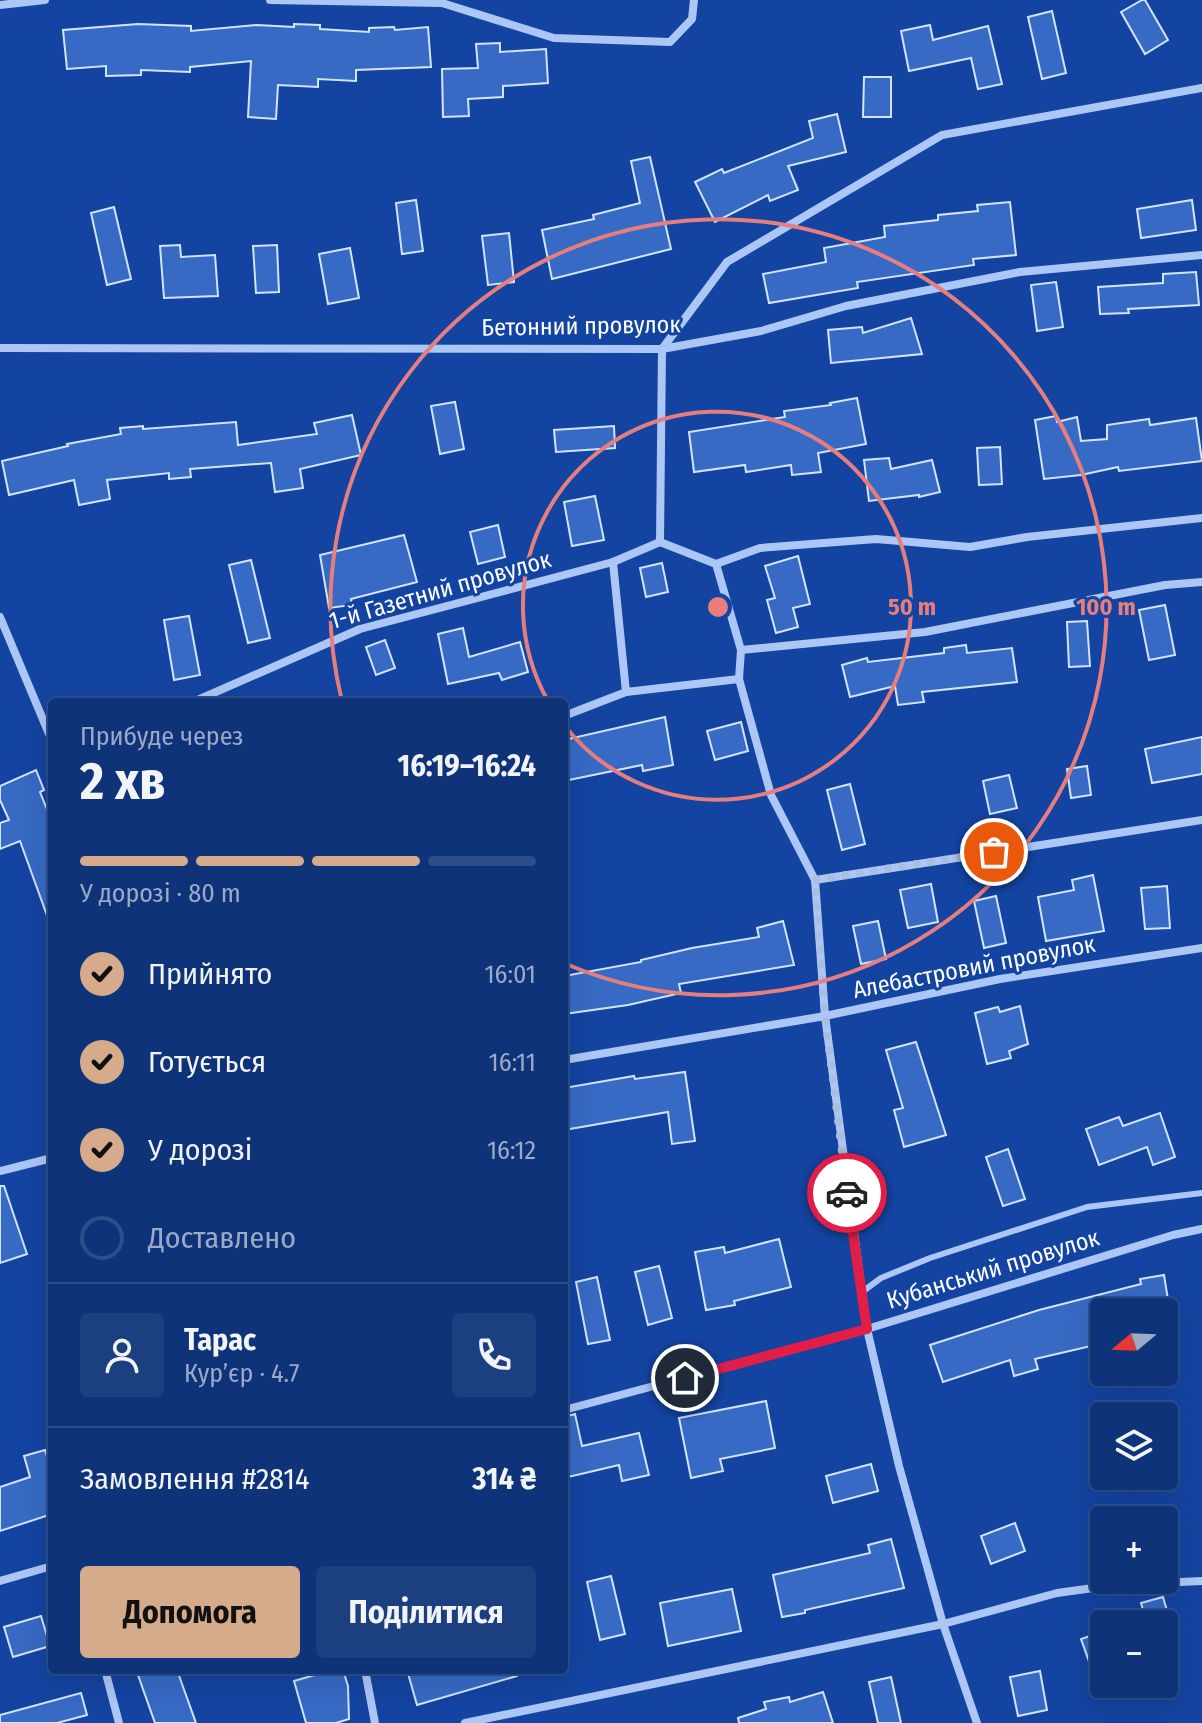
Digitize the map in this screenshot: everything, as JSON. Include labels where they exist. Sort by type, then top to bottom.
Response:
[{"type":"street","points":[[0,5],[45,0]]},
{"type":"street","points":[[270,0],[442,3],[554,38],[670,42],[692,19],[694,0]]},
{"type":"street","points":[[1202,88],[942,135],[727,262],[662,349],[660,542],[716,564],[760,548],[876,539],[970,547],[1027,537],[1202,518]]},
{"type":"street","name":"Бетонний провулок","points":[[0,348],[662,349],[761,331],[846,306],[1020,272],[1202,255]]},
{"type":"street","name":"1-й Газетний провулок","points":[[202,698],[360,629],[613,562],[660,542]]},
{"type":"street","points":[[613,562],[626,692]]},
{"type":"street","points":[[716,564],[741,650],[739,679],[771,795],[815,880],[825,1016],[867,1329],[899,1466],[943,1624],[977,1723]]},
{"type":"street","points":[[741,650],[925,632],[1165,585],[1202,582]]},
{"type":"street","points":[[0,617],[48,731]]},
{"type":"street","points":[[568,714],[626,692],[739,679]]},
{"type":"street","points":[[815,880],[1202,820]]},
{"type":"street","name":"Алебастровий провулок","points":[[568,1059],[825,1016],[1000,979],[1202,948]]},
{"type":"street","points":[[0,1171],[48,1159]]},
{"type":"street","name":"Кубанський провулок","points":[[568,1409],[867,1329],[1173,1235],[1202,1229]]},
{"type":"street","points":[[0,1581],[48,1567]]},
{"type":"street","points":[[465,1723],[943,1624],[1057,1593],[1115,1585],[1202,1581]]},
{"type":"street","points":[[106,1674],[119,1723]]},
{"type":"street","points":[[366,1674],[375,1723]]},
{"type":"lane","points":[[862,1292],[881,1278],[930,1258],[1087,1207],[1202,1193]]},
{"type":"building","points":[[1145,0],[1168,40],[1145,54],[1121,12]]},
{"type":"building","points":[[1052,11],[1066,73],[1042,79],[1028,17]]},
{"type":"building","points":[[138,24],[191,26],[191,31],[257,25],[294,27],[294,24],[369,32],[369,28],[394,27],[395,30],[428,27],[431,67],[356,70],[356,81],[318,79],[318,87],[278,85],[276,119],[248,117],[251,61],[190,67],[190,72],[141,70],[141,75],[106,76],[106,66],[67,69],[63,30]]},
{"type":"building","points":[[930,25],[933,40],[988,26],[1002,84],[978,89],[971,58],[909,71],[901,31]]},
{"type":"building","points":[[500,43],[500,52],[546,49],[548,83],[503,86],[503,97],[468,99],[469,116],[443,117],[442,69],[478,68],[476,44]]},
{"type":"building","points":[[864,77],[891,77],[891,117],[863,117]]},
{"type":"building","points":[[837,114],[846,152],[788,166],[798,190],[770,201],[768,195],[715,222],[695,182],[722,169],[724,173],[813,138],[809,121]]},
{"type":"building","points":[[650,157],[671,249],[552,279],[542,230],[594,219],[593,215],[640,203],[631,161]]},
{"type":"building","points":[[416,200],[423,251],[402,254],[396,203]]},
{"type":"building","points":[[1192,200],[1196,230],[1141,238],[1137,209]]},
{"type":"building","points":[[1010,202],[1016,255],[973,259],[974,265],[857,282],[858,288],[769,303],[763,274],[826,262],[824,248],[885,237],[884,226],[938,220],[938,215],[978,211],[977,205]]},
{"type":"building","points":[[114,207],[131,279],[107,285],[91,213]]},
{"type":"building","points":[[509,233],[514,282],[488,285],[482,236]]},
{"type":"building","points":[[180,245],[181,257],[215,255],[218,296],[164,298],[160,246]]},
{"type":"building","points":[[277,245],[279,292],[256,293],[253,246]]},
{"type":"building","points":[[350,248],[359,298],[328,304],[319,254]]},
{"type":"building","points":[[1196,272],[1199,305],[1128,309],[1129,313],[1100,314],[1098,287],[1163,283],[1163,274]]},
{"type":"building","points":[[1056,282],[1063,327],[1037,331],[1031,285]]},
{"type":"building","points":[[911,318],[922,354],[831,363],[828,330],[862,327],[863,333]]},
{"type":"building","points":[[857,398],[866,444],[818,453],[821,472],[792,475],[791,465],[746,472],[745,465],[694,472],[689,432],[785,417],[784,411]]},
{"type":"building","points":[[455,402],[464,449],[440,454],[431,406]]},
{"type":"building","points":[[352,415],[361,455],[300,469],[303,488],[275,492],[271,463],[190,469],[191,477],[169,479],[169,473],[107,480],[110,499],[79,505],[74,480],[9,495],[2,461],[121,434],[120,428],[236,422],[238,445],[317,434],[314,423]]},
{"type":"building","points":[[1056,416],[1057,422],[1077,417],[1081,441],[1107,439],[1107,425],[1149,419],[1150,425],[1196,418],[1202,461],[1119,471],[1118,467],[1044,479],[1035,420]]},
{"type":"building","points":[[614,426],[615,448],[556,452],[554,430]]},
{"type":"building","points":[[1000,447],[1002,484],[979,485],[977,448]]},
{"type":"building","points":[[889,458],[891,469],[932,460],[940,492],[869,501],[864,460]]},
{"type":"building","points":[[595,496],[604,540],[572,546],[564,502]]},
{"type":"building","points":[[498,525],[505,557],[478,564],[470,532]]},
{"type":"building","points":[[404,535],[417,582],[351,599],[352,605],[329,608],[320,555]]},
{"type":"building","points":[[798,556],[810,604],[793,608],[798,627],[776,633],[767,600],[775,598],[765,566]]},
{"type":"building","points":[[251,560],[270,638],[248,643],[229,565]]},
{"type":"building","points":[[662,563],[668,592],[646,597],[640,568]]},
{"type":"building","points":[[1165,605],[1175,655],[1149,660],[1139,610]]},
{"type":"building","points":[[189,616],[200,675],[174,680],[164,620]]},
{"type":"building","points":[[1087,621],[1090,666],[1069,667],[1067,622]]},
{"type":"building","points":[[463,628],[469,657],[520,642],[528,672],[502,680],[499,673],[448,684],[438,634]]},
{"type":"building","points":[[385,640],[395,668],[376,675],[366,647]]},
{"type":"building","points":[[966,645],[967,653],[1012,648],[1017,682],[922,692],[924,702],[898,705],[895,686],[850,697],[842,665],[867,658],[868,662],[944,653],[944,648]]},
{"type":"building","points":[[665,717],[673,765],[643,771],[642,765],[568,780],[568,739]]},
{"type":"building","points":[[741,722],[748,751],[715,760],[707,731]]},
{"type":"building","points":[[1202,737],[1202,774],[1152,783],[1145,749]]},
{"type":"building","points":[[1087,766],[1091,795],[1071,798],[1067,769]]},
{"type":"building","points":[[36,770],[44,790],[40,792],[48,812],[48,918],[20,841],[0,849],[0,823],[9,820],[0,800],[0,786]]},
{"type":"building","points":[[1009,775],[1017,808],[990,814],[983,781]]},
{"type":"building","points":[[850,784],[865,844],[842,850],[827,790]]},
{"type":"building","points":[[1093,875],[1104,931],[1046,941],[1038,897],[1074,890],[1072,880]]},
{"type":"building","points":[[931,884],[938,922],[908,928],[900,890]]},
{"type":"building","points":[[1167,886],[1170,928],[1145,929],[1141,888]]},
{"type":"building","points":[[996,896],[1006,943],[984,948],[974,901]]},
{"type":"building","points":[[783,921],[794,965],[679,984],[681,993],[568,1013],[568,975],[759,937],[757,928]]},
{"type":"building","points":[[878,921],[886,959],[861,964],[853,926]]},
{"type":"building","points":[[1020,1006],[1028,1044],[1009,1051],[1011,1058],[987,1064],[975,1013],[998,1007],[1000,1012]]},
{"type":"building","points":[[916,1042],[946,1135],[904,1147],[894,1110],[903,1108],[886,1050]]},
{"type":"building","points":[[685,1072],[695,1141],[672,1144],[668,1112],[568,1129],[568,1087],[634,1076],[635,1079]]},
{"type":"building","points":[[1160,1113],[1175,1157],[1153,1165],[1147,1147],[1099,1165],[1086,1129],[1119,1117],[1123,1126]]},
{"type":"building","points":[[1008,1149],[1025,1199],[1003,1206],[986,1157]]},
{"type":"building","points":[[0,1186],[4,1186],[27,1254],[0,1263]]},
{"type":"building","points":[[779,1239],[791,1287],[734,1301],[735,1305],[706,1310],[695,1252],[724,1247],[725,1253]]},
{"type":"building","points":[[659,1266],[672,1318],[648,1325],[635,1272]]},
{"type":"building","points":[[1164,1275],[1168,1298],[1090,1298],[1090,1346],[1035,1359],[1038,1369],[1014,1376],[1010,1360],[943,1382],[930,1345],[1039,1310],[1141,1284],[1140,1279]]},
{"type":"building","points":[[597,1277],[610,1340],[588,1344],[576,1282]]},
{"type":"building","points":[[766,1401],[775,1448],[720,1459],[723,1471],[691,1478],[679,1418]]},
{"type":"building","points":[[575,1414],[582,1446],[639,1433],[649,1475],[622,1481],[619,1465],[568,1477],[568,1416]]},
{"type":"building","points":[[45,1450],[48,1460],[48,1515],[0,1531],[0,1487],[30,1477],[24,1456]]},
{"type":"building","points":[[871,1464],[878,1491],[833,1503],[826,1476]]},
{"type":"building","points":[[1015,1523],[1025,1551],[991,1564],[981,1536]]},
{"type":"building","points":[[891,1539],[904,1588],[782,1617],[773,1575],[870,1553],[868,1545]]},
{"type":"building","points":[[611,1576],[625,1634],[600,1640],[587,1582]]},
{"type":"building","points":[[732,1589],[741,1631],[668,1646],[660,1603]]},
{"type":"building","points":[[1163,1597],[1167,1610],[1143,1610],[1141,1603]]},
{"type":"building","points":[[41,1616],[48,1647],[13,1657],[4,1627]]},
{"type":"building","points":[[1090,1636],[1090,1664],[1081,1639]]},
{"type":"building","points":[[1040,1671],[1047,1710],[1018,1716],[1010,1677]]},
{"type":"building","points":[[178,1674],[196,1723],[155,1723],[138,1675]]},
{"type":"building","points":[[318,1674],[344,1674],[348,1686],[349,1719],[336,1723],[306,1723],[294,1681]]},
{"type":"building","points":[[408,1674],[517,1674],[517,1676],[417,1705]]},
{"type":"building","points":[[891,1677],[901,1723],[878,1723],[869,1682]]},
{"type":"building","points":[[823,1692],[833,1723],[739,1723],[738,1718],[766,1709],[764,1702],[789,1697],[790,1702]]},
{"type":"building","points":[[81,1693],[87,1715],[57,1723],[0,1723],[0,1715]]},
{"type":"way so far","points":[[847,1193],[825,1016],[815,880],[994,852]]},
{"type":"route","points":[[685,1378],[867,1329],[847,1193]]}]
